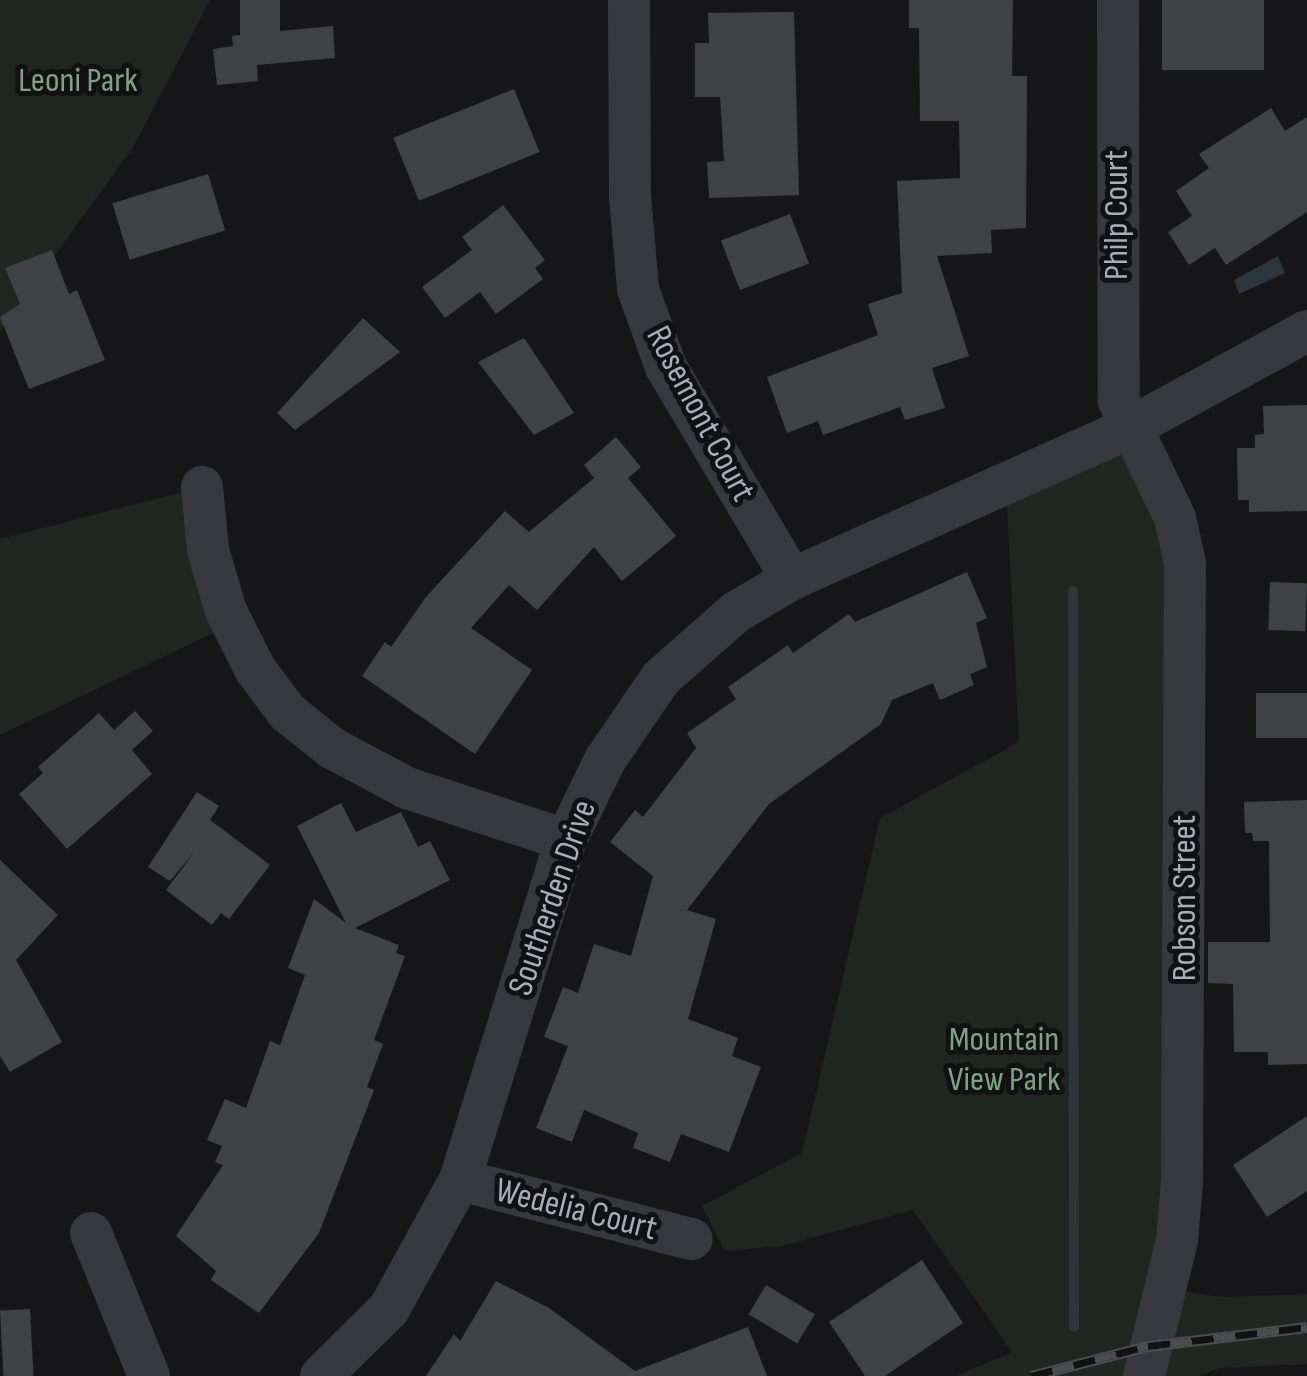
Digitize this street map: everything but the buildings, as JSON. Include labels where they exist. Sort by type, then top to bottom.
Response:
[{"type":"street","name":"Rosemont Court","points":[[630,0],[630,214],[638,289],[666,367],[792,579]]},
{"type":"street","name":"Philp Court","points":[[1118,0],[1117,372],[1128,429]]},
{"type":"street","name":"Southerden Drive","points":[[322,1376],[389,1309],[460,1180],[566,840],[605,760],[661,678],[736,612],[792,579],[1128,429],[1307,332]]},
{"type":"street","name":"Robson Street","points":[[1128,429],[1158,480],[1185,563],[1182,1181],[1177,1240],[1144,1376]]},
{"type":"street","points":[[202,487],[208,550],[226,611],[255,669],[287,712],[332,748],[407,788],[566,840]]},
{"type":"street","name":"Wedelia Court","points":[[460,1180],[692,1240]]},
{"type":"street","points":[[92,1233],[149,1376]]},
{"type":"green space","name":"Leoni Park","points":[[0,0],[210,0],[134,146],[0,331]]},
{"type":"green space","name":"Mountain View Park","points":[[1128,429],[1184,559],[1163,1288],[1220,1297],[1307,1294],[1307,1364],[1219,1368],[1199,1376],[956,1376],[1012,1352],[913,1210],[782,1246],[725,1251],[702,1206],[802,1153],[880,818],[1019,742],[1006,484]]},
{"type":"green space","points":[[202,487],[232,624],[0,735],[0,539]]},
{"type":"shaded area","points":[[1278,256],[1285,273],[1239,294],[1234,280]]},
{"type":"waterway","points":[[1073,591],[1074,1327]]},
{"type":"railway","points":[[1031,1376],[1148,1346],[1307,1327]]}]
